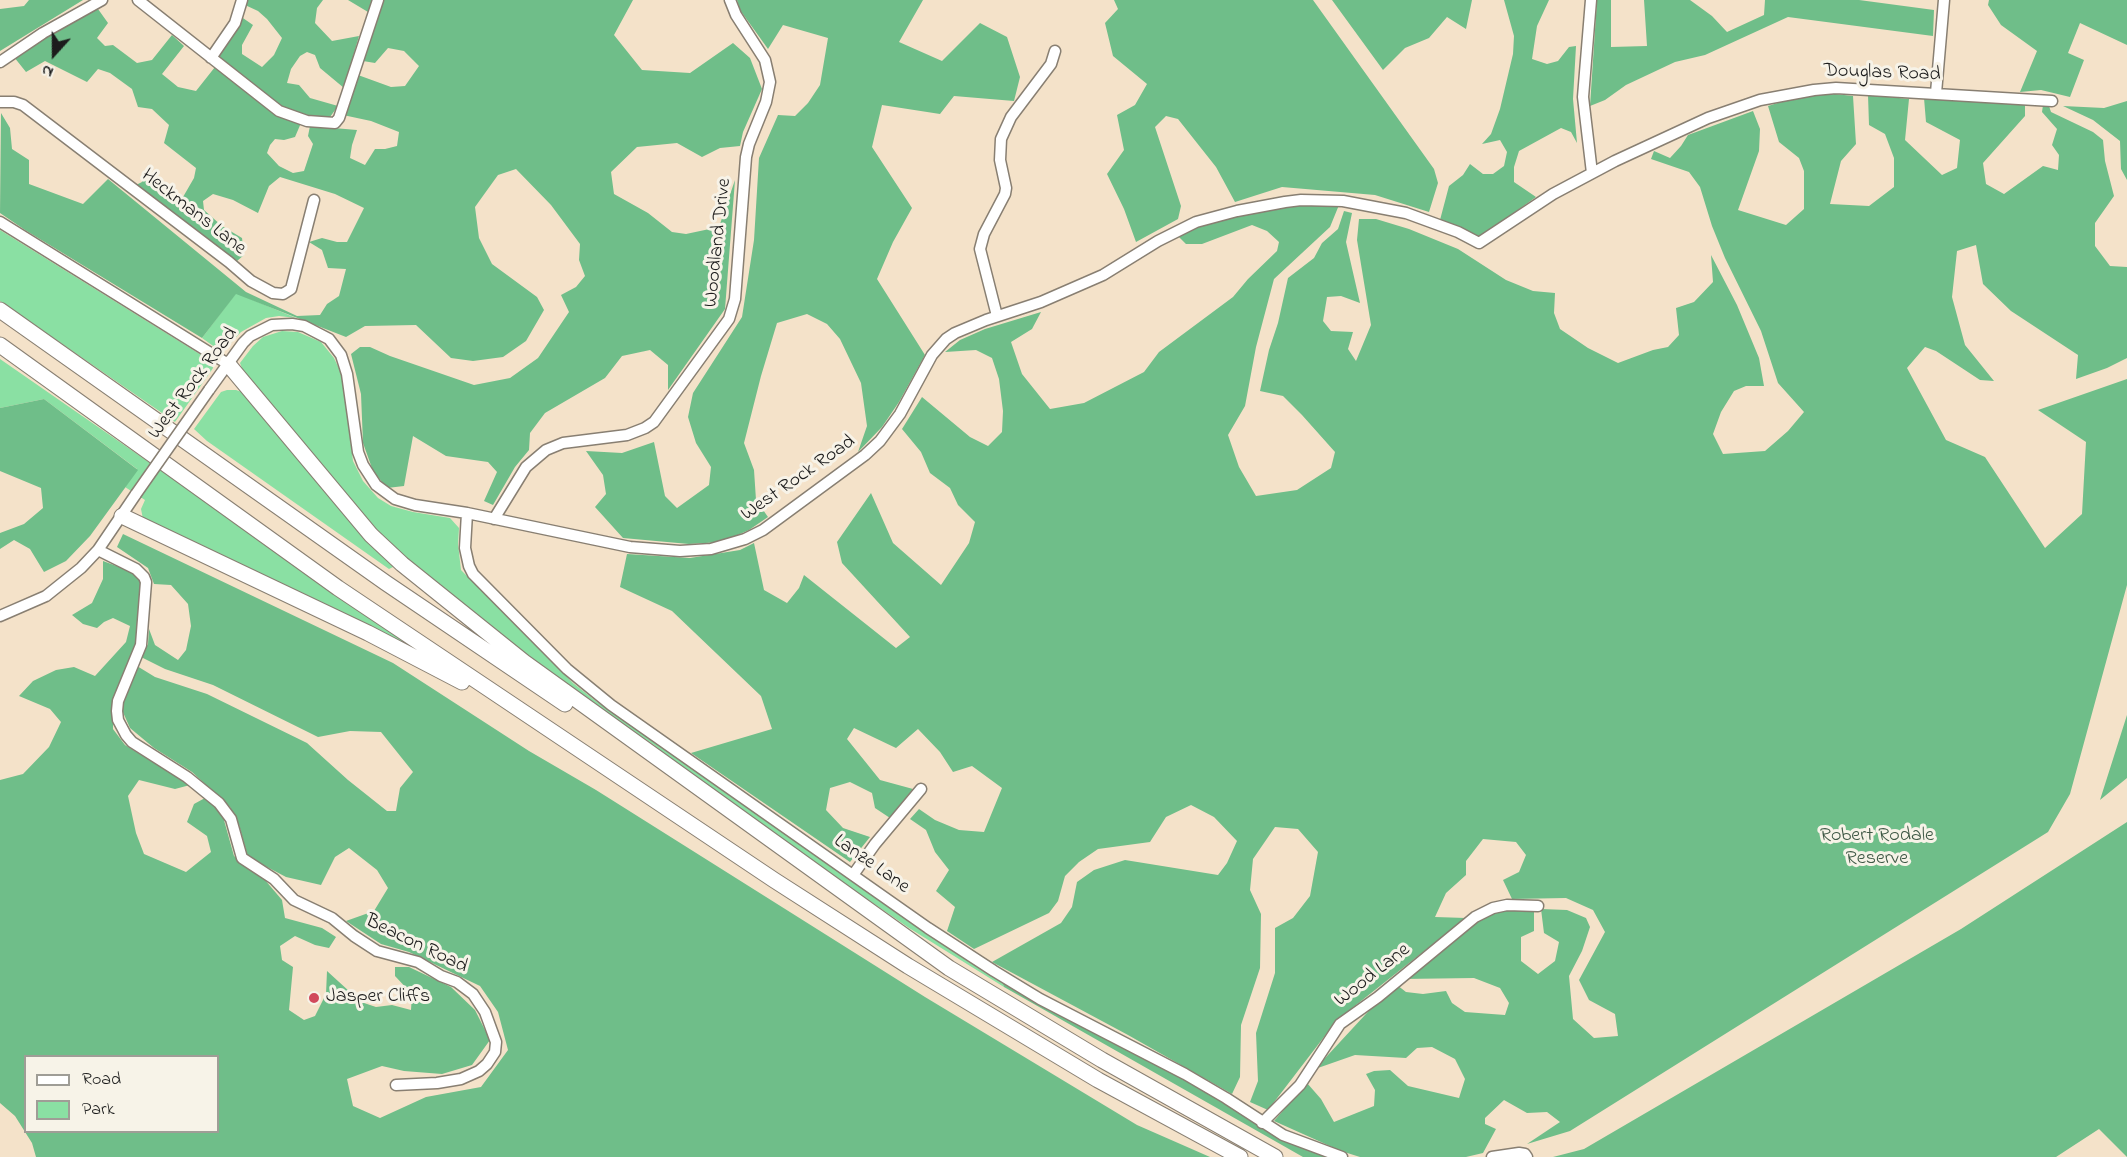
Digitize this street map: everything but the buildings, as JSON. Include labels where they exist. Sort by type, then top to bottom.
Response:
[{"type":"highway","points":[[0,310],[386,583],[818,875]]},
{"type":"highway","points":[[0,345],[338,588],[774,880]]},
{"type":"highway","points":[[228,364],[352,514],[402,564],[524,662],[949,968],[1102,1060],[1275,1157]]},
{"type":"highway","points":[[122,516],[368,633],[450,675],[528,721],[675,818],[908,966],[1098,1080],[1240,1157]]},
{"type":"street","points":[[0,62],[43,33],[102,0]]},
{"type":"street","points":[[138,0],[279,111],[307,121],[335,123],[339,118],[378,0]]},
{"type":"street","points":[[211,58],[235,23],[242,0]]},
{"type":"street","name":"Woodland Drive","points":[[494,519],[526,467],[546,450],[563,443],[627,435],[654,422],[729,319],[735,299],[746,157],[766,102],[770,82],[765,60],[736,15],[730,0]]},
{"type":"street","points":[[1591,0],[1583,97],[1592,173]]},
{"type":"street","points":[[1936,93],[1944,0]]},
{"type":"street","points":[[997,316],[980,249],[984,234],[1005,194],[1006,188],[1000,160],[1001,139],[1011,117],[1051,64],[1055,51]]},
{"type":"street","name":"Douglas Road","points":[[1552,194],[1637,150],[1708,118],[1769,98],[1836,88],[2052,101]]},
{"type":"street","name":"Heckmans Lane","points":[[0,102],[14,102],[23,105],[251,281],[273,293],[283,294],[291,289],[314,200]]},
{"type":"street","name":"West Rock Road","points":[[0,616],[46,596],[81,568],[98,550],[228,364],[250,336],[272,325],[304,326],[321,333],[336,347],[346,366],[358,452],[363,465],[384,493],[403,502],[467,513],[597,542],[646,549],[695,550],[745,539],[776,522],[865,456],[880,441],[900,414],[938,347],[955,333],[1041,302],[1103,275],[1181,228],[1237,211],[1300,200],[1364,204],[1416,216],[1458,232],[1479,243],[1552,194]]},
{"type":"street","points":[[0,222],[228,364]]},
{"type":"street","name":"Lanze Lane","points":[[467,513],[465,548],[473,574],[567,669],[611,705],[928,928],[1003,977],[1040,999],[1185,1074],[1282,1135],[1342,1157]]},
{"type":"street","name":"Beacon Road","points":[[98,550],[136,569],[146,582],[141,645],[118,701],[118,720],[126,735],[132,742],[187,777],[219,803],[231,819],[242,858],[274,879],[294,900],[332,918],[377,951],[418,962],[441,976],[457,982],[473,994],[484,1012],[495,1042],[493,1056],[487,1064],[471,1076],[437,1083],[396,1085]]},
{"type":"street","points":[[853,875],[875,844],[921,789]]},
{"type":"street","name":"Wood Lane","points":[[1262,1123],[1300,1085],[1340,1024],[1378,997],[1475,917],[1493,908],[1507,905],[1538,906]]},
{"type":"street","points":[[1492,1157],[1520,1153],[1527,1157]]},
{"type":"green space","points":[[29,0],[83,0],[0,51],[0,9],[24,6]]},
{"type":"green space","points":[[246,0],[323,0],[317,8],[315,23],[332,41],[359,36],[344,88],[320,68],[315,55],[307,52],[300,56],[291,69],[287,83],[299,85],[310,98],[338,106],[330,117],[307,116],[283,107],[217,56],[236,31],[240,16],[253,25],[242,45],[242,54],[262,67],[274,55],[282,38],[267,19],[258,11],[245,5]]},
{"type":"green space","points":[[348,0],[372,0],[368,12]]},
{"type":"green space","points":[[384,0],[633,0],[614,35],[642,70],[690,73],[733,43],[750,58],[762,89],[743,132],[740,146],[720,148],[702,157],[677,143],[637,147],[611,172],[614,194],[648,213],[672,232],[686,234],[719,227],[735,180],[725,309],[668,390],[668,365],[650,350],[622,356],[605,378],[545,413],[530,433],[529,450],[515,467],[493,505],[484,501],[497,472],[488,462],[446,456],[413,436],[404,486],[387,488],[373,471],[363,443],[361,394],[351,354],[360,347],[370,347],[474,385],[510,378],[538,358],[569,312],[561,295],[576,287],[585,276],[579,260],[580,244],[551,205],[516,169],[498,175],[475,207],[479,238],[492,264],[537,297],[544,310],[526,341],[503,357],[473,361],[451,358],[416,325],[365,326],[346,337],[236,294],[202,338],[0,213],[1,113],[10,128],[12,149],[29,160],[29,184],[83,204],[108,179],[246,292],[297,316],[320,315],[327,304],[339,296],[346,269],[328,268],[322,250],[309,242],[322,238],[347,242],[364,208],[335,194],[280,177],[269,186],[258,213],[233,200],[213,194],[203,201],[204,210],[222,226],[242,238],[244,255],[237,261],[136,185],[142,182],[146,173],[155,179],[154,189],[174,199],[183,197],[194,178],[196,168],[164,143],[169,125],[152,109],[138,107],[132,89],[110,73],[98,69],[87,82],[45,61],[26,72],[14,57],[48,35],[98,9],[108,23],[97,38],[105,46],[113,45],[137,63],[152,60],[172,35],[184,46],[162,74],[178,87],[196,91],[215,67],[274,114],[301,123],[295,137],[284,140],[275,139],[270,145],[267,153],[279,166],[293,173],[304,171],[313,144],[308,136],[310,126],[357,130],[350,158],[365,165],[375,149],[397,146],[399,132],[371,121],[343,115],[358,75],[391,87],[405,86],[419,66],[404,51],[388,48],[375,63],[363,61],[381,2]]},
{"type":"green space","points":[[737,0],[923,0],[899,42],[942,61],[980,23],[1007,37],[1020,77],[1014,101],[954,96],[940,114],[882,105],[872,147],[912,208],[893,242],[877,279],[925,355],[882,427],[858,452],[867,426],[861,383],[840,339],[827,324],[807,314],[777,323],[744,443],[754,470],[756,500],[768,517],[749,530],[722,542],[689,544],[623,538],[595,507],[606,494],[603,475],[586,451],[622,453],[654,442],[665,496],[677,508],[709,485],[711,467],[696,443],[688,417],[693,393],[742,317],[754,240],[759,158],[778,115],[795,116],[808,103],[820,85],[828,38],[783,25],[768,49],[740,10]]},
{"type":"green space","points":[[1114,0],[1313,0],[1434,169],[1438,183],[1429,212],[1375,195],[1282,187],[1235,202],[1216,167],[1178,119],[1166,116],[1155,127],[1181,206],[1178,219],[1136,242],[1124,209],[1107,174],[1124,150],[1117,115],[1135,105],[1147,84],[1113,56],[1105,23],[1118,9]]},
{"type":"green space","points":[[1332,0],[1472,0],[1466,29],[1447,17],[1429,38],[1405,48],[1383,70]]},
{"type":"green space","points":[[1504,0],[1549,0],[1537,26],[1532,59],[1547,64],[1558,61],[1569,47],[1576,46],[1573,99],[1577,143],[1571,132],[1561,128],[1519,151],[1514,167],[1514,182],[1536,197],[1479,238],[1440,220],[1449,186],[1463,175],[1470,164],[1483,174],[1493,174],[1504,166],[1507,152],[1500,140],[1482,144],[1491,134],[1500,109],[1513,54],[1514,36]]},
{"type":"green space","points":[[1597,0],[1611,0],[1611,47],[1647,46],[1644,0],[1690,0],[1712,16],[1727,32],[1764,15],[1765,0],[1859,0],[1934,10],[1933,36],[1788,17],[1705,55],[1675,62],[1626,85],[1605,100],[1590,106]]},
{"type":"green space","points":[[1989,0],[2127,0],[2127,45],[2080,23],[2068,53],[2084,60],[2070,97],[2041,90],[2020,92],[2037,51],[2001,25],[1988,5]]},
{"type":"green space","name":"Robert Rodale Reserve","points":[[1835,94],[1853,96],[1856,144],[1841,161],[1830,204],[1869,206],[1894,187],[1894,158],[1885,134],[1869,125],[1868,95],[1909,99],[1905,140],[1942,175],[1957,168],[1960,140],[1926,122],[1924,98],[2025,105],[2025,116],[1983,163],[1986,184],[2004,194],[2043,166],[2058,170],[2059,155],[2052,145],[2057,129],[2042,112],[2043,105],[2049,106],[2051,112],[2093,132],[2103,140],[2105,161],[2114,196],[2095,223],[2095,246],[2110,266],[2127,267],[2127,358],[2076,379],[2078,355],[2011,311],[1983,284],[1976,245],[1957,251],[1952,297],[1965,345],[1994,381],[1980,380],[1936,351],[1925,347],[1907,368],[1946,440],[1985,457],[2045,548],[2082,514],[2086,442],[2038,410],[2127,379],[2127,585],[2070,794],[2048,832],[1570,1131],[1527,1144],[1560,1122],[1547,1112],[1527,1113],[1504,1100],[1485,1118],[1485,1124],[1496,1129],[1483,1153],[1466,1157],[1360,1157],[1341,1151],[1274,1121],[1307,1083],[1321,1099],[1334,1122],[1374,1106],[1375,1090],[1366,1074],[1374,1071],[1390,1070],[1408,1086],[1459,1098],[1465,1079],[1455,1059],[1432,1047],[1417,1048],[1406,1058],[1355,1055],[1315,1069],[1377,1002],[1397,985],[1406,992],[1423,994],[1446,991],[1452,1003],[1465,1012],[1505,1015],[1509,1003],[1500,988],[1474,978],[1402,979],[1484,916],[1505,909],[1534,910],[1534,931],[1521,937],[1521,961],[1538,974],[1555,961],[1559,942],[1544,933],[1541,909],[1567,910],[1586,918],[1590,927],[1582,951],[1569,976],[1573,1019],[1594,1038],[1618,1036],[1615,1014],[1589,1000],[1579,980],[1605,932],[1593,910],[1566,898],[1512,899],[1503,880],[1519,872],[1526,855],[1516,842],[1483,839],[1466,861],[1466,875],[1446,893],[1435,917],[1466,918],[1337,1020],[1268,1110],[1250,1102],[1258,1081],[1256,1033],[1275,973],[1275,928],[1293,918],[1310,896],[1318,852],[1298,829],[1275,827],[1253,859],[1250,890],[1261,914],[1260,968],[1241,1025],[1240,1077],[1232,1094],[992,962],[1061,923],[1072,907],[1077,882],[1094,870],[1125,860],[1218,875],[1227,863],[1237,841],[1214,817],[1191,805],[1166,817],[1150,842],[1098,849],[1079,862],[1065,876],[1058,901],[1049,913],[974,949],[947,931],[955,907],[936,891],[949,870],[935,852],[926,830],[910,819],[919,809],[935,820],[959,830],[984,832],[1002,788],[972,766],[953,772],[940,752],[918,729],[896,748],[854,728],[847,739],[880,780],[913,789],[890,818],[875,808],[872,793],[850,782],[830,788],[826,810],[843,828],[870,837],[850,862],[691,753],[772,729],[761,696],[672,611],[620,587],[627,554],[690,558],[740,550],[754,543],[764,590],[787,603],[799,588],[804,575],[896,648],[910,637],[842,563],[837,542],[871,493],[893,543],[941,585],[969,543],[975,522],[958,505],[950,488],[930,473],[921,452],[902,429],[922,397],[970,437],[988,446],[1002,432],[1003,411],[999,379],[992,358],[976,350],[945,352],[960,340],[985,329],[1041,312],[1032,329],[1011,342],[1022,374],[1050,409],[1084,403],[1144,372],[1159,352],[1233,297],[1277,251],[1279,242],[1267,231],[1252,225],[1202,244],[1186,244],[1177,235],[1194,226],[1252,212],[1303,205],[1339,205],[1330,227],[1274,279],[1256,347],[1245,406],[1228,435],[1239,467],[1256,496],[1297,490],[1331,468],[1335,452],[1302,415],[1283,396],[1260,391],[1288,278],[1314,258],[1322,243],[1338,229],[1344,211],[1352,213],[1346,242],[1360,303],[1341,296],[1327,297],[1323,321],[1331,331],[1353,332],[1348,349],[1356,361],[1371,325],[1357,240],[1359,219],[1376,219],[1409,229],[1458,249],[1506,280],[1533,291],[1555,293],[1554,313],[1560,329],[1588,348],[1618,363],[1668,347],[1679,335],[1676,308],[1694,302],[1713,282],[1711,255],[1737,305],[1759,358],[1764,386],[1746,386],[1734,391],[1721,412],[1713,434],[1723,454],[1765,451],[1788,431],[1804,412],[1778,383],[1761,331],[1725,258],[1700,187],[1689,172],[1651,159],[1654,151],[1670,158],[1688,135],[1753,111],[1760,129],[1759,151],[1738,210],[1786,225],[1804,209],[1804,171],[1799,158],[1779,142],[1768,106],[1797,97]]},
{"type":"green space","points":[[2127,101],[2127,180],[2121,169],[2120,141],[2093,120],[2063,106],[2104,108]]},
{"type":"green space","points":[[0,230],[211,361],[213,368],[175,422],[0,301]]},
{"type":"green space","points":[[236,293],[296,318],[279,316],[266,318],[241,332],[226,348],[216,348],[202,338]]},
{"type":"green space","points":[[282,331],[298,332],[321,342],[334,358],[342,375],[353,461],[363,481],[378,498],[391,506],[450,518],[459,528],[461,570],[573,683],[597,702],[1001,979],[1004,987],[909,928],[700,783],[654,745],[564,684],[388,544],[245,376],[240,363],[253,346],[263,337]]},
{"type":"green space","points":[[0,359],[431,658],[143,519],[141,509],[145,500],[125,487],[137,469],[44,399],[0,408]]},
{"type":"green space","points":[[227,390],[242,392],[395,566],[389,569],[207,441],[194,429],[221,392]]},
{"type":"green space","points":[[44,399],[138,470],[90,536],[66,561],[44,572],[30,549],[14,540],[0,549],[0,533],[24,524],[43,508],[41,488],[0,471],[0,408]]},
{"type":"green space","points":[[123,534],[393,663],[529,751],[596,790],[925,997],[1137,1125],[1210,1157],[36,1157],[32,1143],[26,1133],[219,1133],[219,1055],[24,1055],[24,1130],[15,1116],[0,1103],[0,780],[23,774],[49,747],[61,722],[50,709],[19,696],[33,681],[56,670],[74,667],[95,676],[126,642],[130,626],[113,618],[97,628],[83,624],[72,615],[92,603],[103,579],[103,561],[130,571],[142,583],[137,646],[113,699],[113,729],[125,745],[190,785],[175,789],[139,780],[128,796],[136,833],[144,854],[186,872],[211,852],[207,836],[187,822],[194,804],[205,798],[222,813],[234,856],[265,880],[282,900],[285,918],[322,928],[336,937],[329,948],[315,945],[295,936],[280,946],[282,960],[293,967],[289,1010],[304,1020],[315,1016],[326,994],[327,971],[361,1002],[376,1007],[392,1005],[411,1010],[412,994],[395,976],[395,967],[409,967],[451,987],[475,1010],[490,1040],[472,1065],[442,1074],[404,1071],[382,1066],[347,1079],[353,1106],[380,1118],[426,1097],[481,1087],[508,1050],[498,1012],[480,986],[409,952],[381,944],[346,921],[374,911],[388,888],[377,870],[349,848],[335,857],[321,885],[286,877],[248,857],[239,825],[230,807],[192,772],[154,748],[130,728],[122,710],[125,694],[137,666],[155,677],[207,694],[307,743],[387,811],[396,811],[400,788],[413,772],[381,732],[350,731],[318,737],[213,685],[165,669],[141,657],[148,644],[149,629],[155,645],[178,660],[186,650],[191,626],[188,604],[171,585],[154,584],[148,568],[117,547]]},
{"type":"green space","points":[[2127,715],[2127,778],[2100,800]]},
{"type":"green space","points":[[2127,822],[2127,1157],[2099,1129],[2056,1157],[1553,1157],[1584,1149],[1961,929]]},
{"type":"green space","points":[[1001,979],[1333,1157],[1303,1157],[1004,987]]},
{"type":"place","name":"Jasper Cliffs","points":[[314,998]]}]
